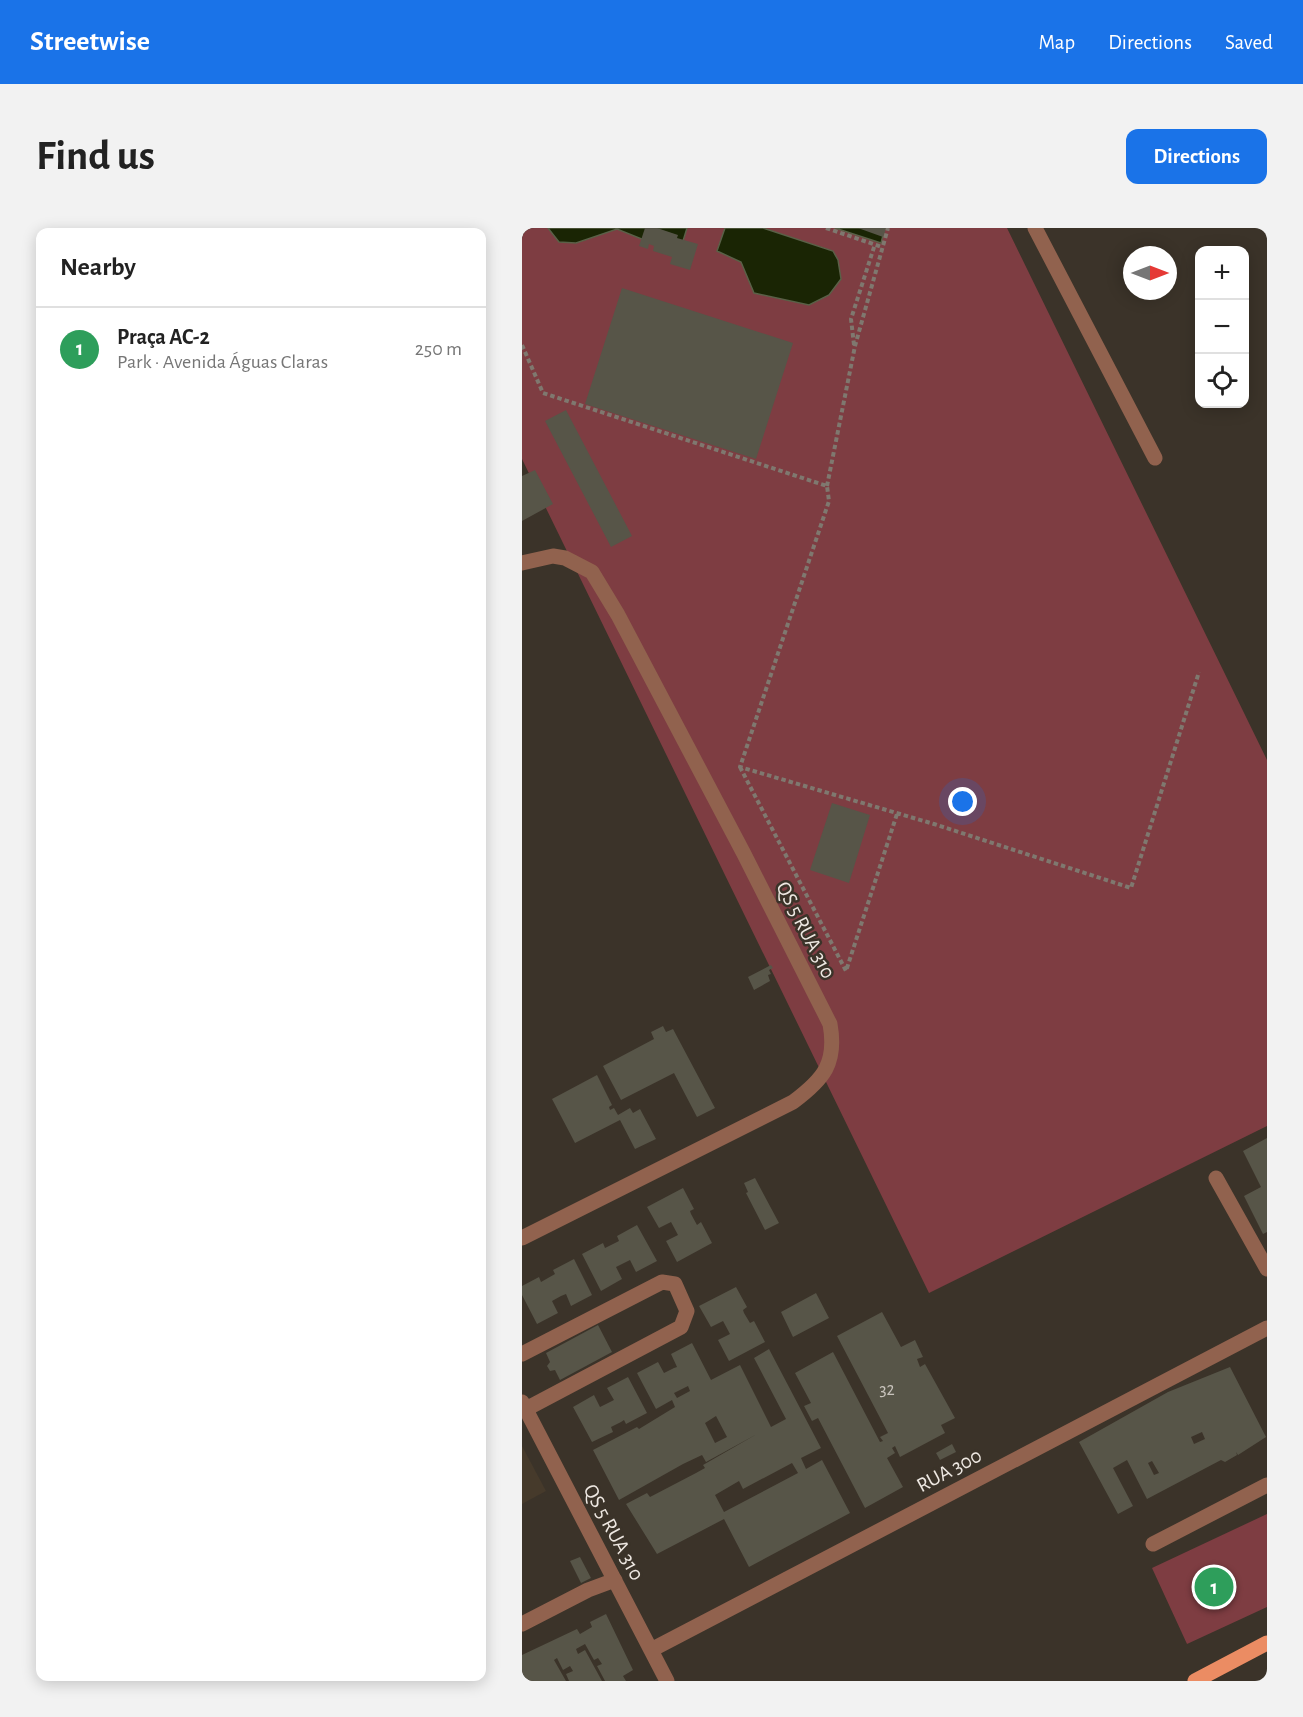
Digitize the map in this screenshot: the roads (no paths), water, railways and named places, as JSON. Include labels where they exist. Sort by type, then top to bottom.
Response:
[{"type":"main road","points":[[1195,1681],[1267,1643]]},
{"type":"street","points":[[1035,228],[1155,458]]},
{"type":"street","name":"QS 5 RUA 310","points":[[522,563],[545,557],[565,558],[592,572],[618,615],[744,854],[830,1024],[833,1040],[833,1054],[827,1068],[814,1086],[794,1102],[522,1238]]},
{"type":"street","points":[[1216,1178],[1267,1269]]},
{"type":"street","points":[[522,1354],[662,1282],[675,1284],[687,1311],[681,1327],[524,1406]]},
{"type":"street","name":"RUA 300","points":[[651,1650],[1265,1333]]},
{"type":"street","name":"QS 5 RUA 310","points":[[524,1406],[667,1681]]},
{"type":"street","points":[[1153,1544],[1267,1485]]},
{"type":"street","points":[[522,1624],[588,1590],[615,1580]]},
{"type":"place","name":"Praça AC-2","points":[[1214,1587]]}]
